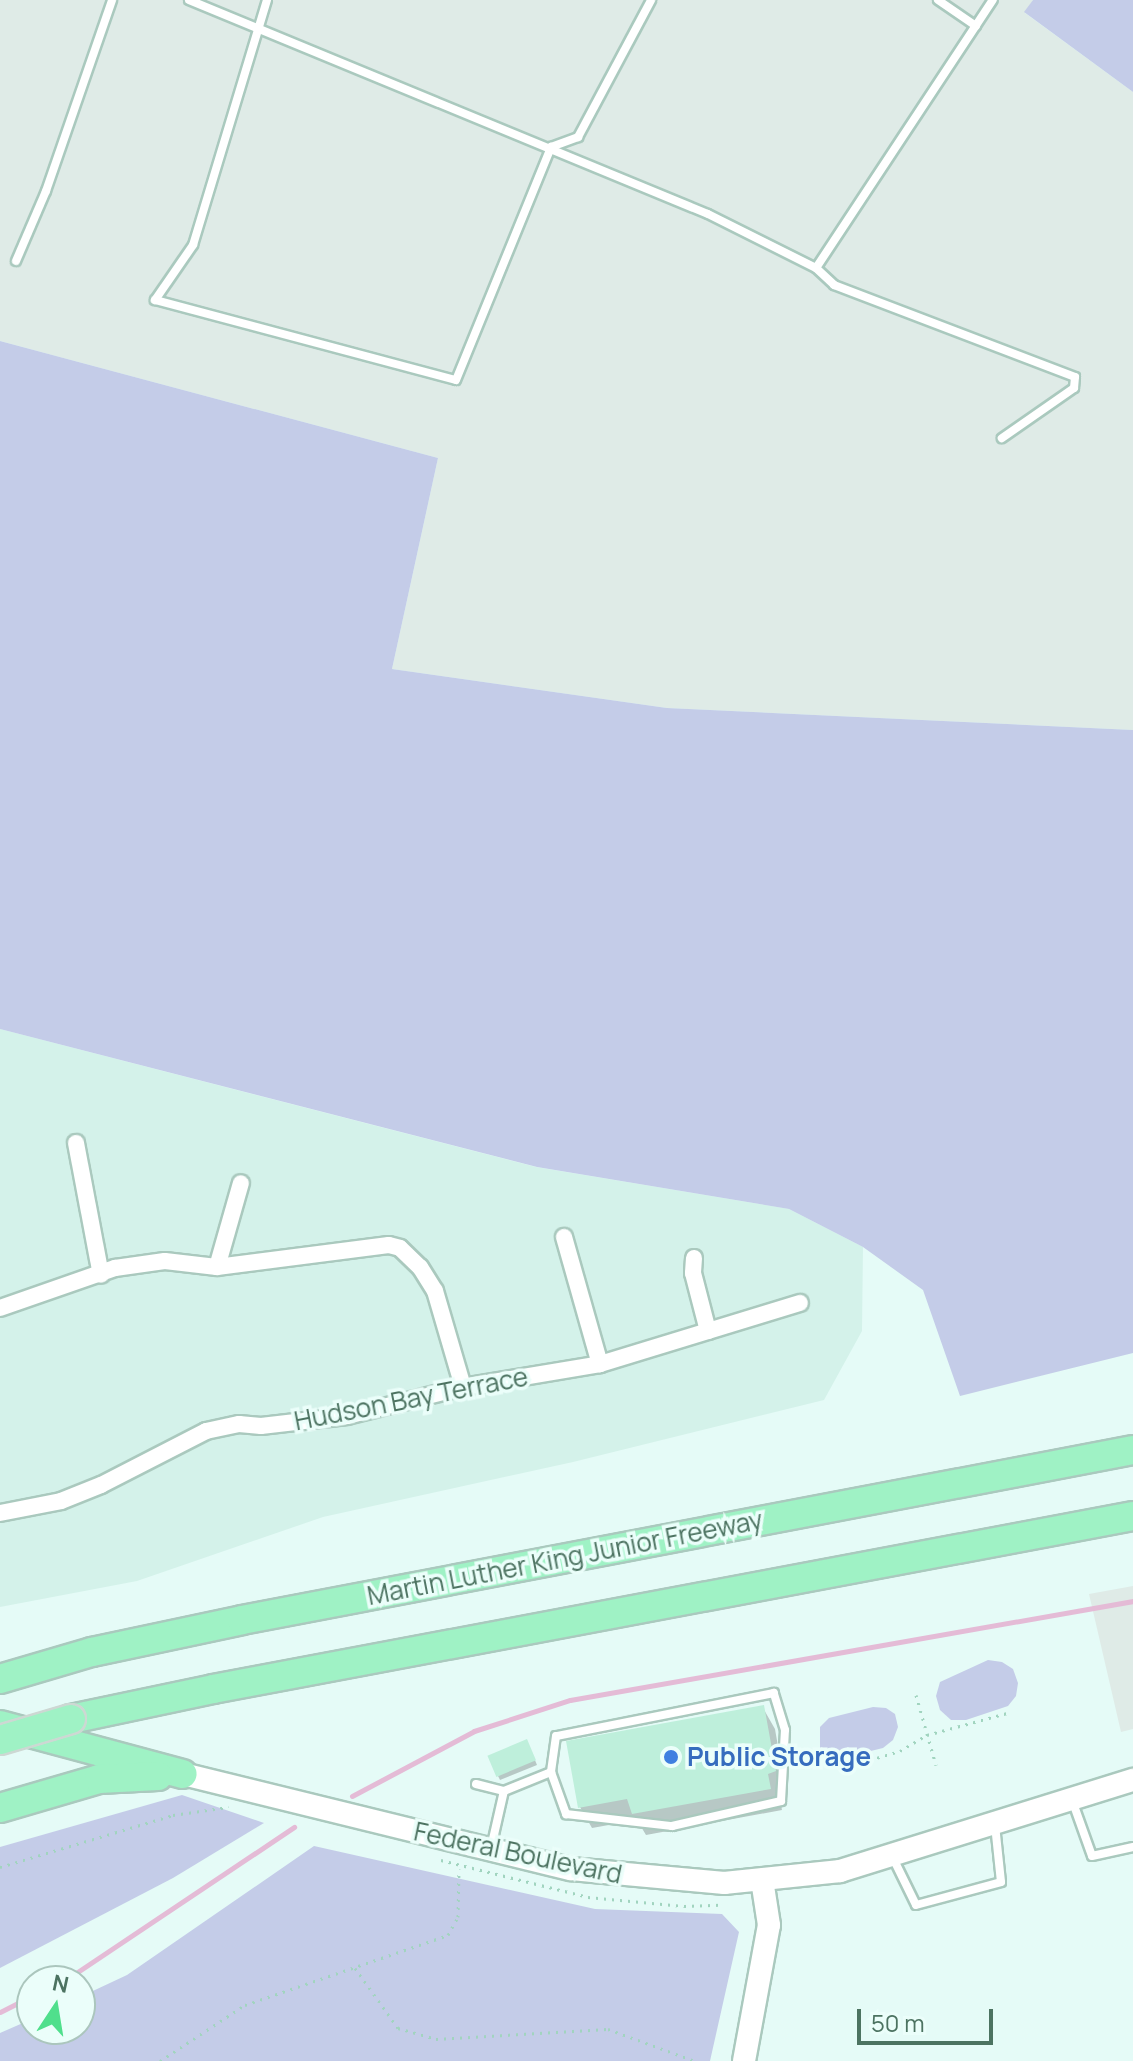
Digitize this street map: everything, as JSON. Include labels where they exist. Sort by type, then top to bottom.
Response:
[{"type":"highway","name":"Martin Luther King Junior Freeway","points":[[0,1679],[92,1652],[242,1620],[1133,1450]]},
{"type":"highway","points":[[0,1740],[71,1719],[229,1686],[1133,1516]]},
{"type":"highway","points":[[0,1725],[183,1774]]},
{"type":"highway","points":[[0,1808],[99,1779],[183,1774]]},
{"type":"main road","name":"Federal Boulevard","points":[[183,1774],[491,1850],[612,1875],[724,1883],[840,1871],[1133,1780]]},
{"type":"main road","points":[[744,2061],[769,1925],[762,1880]]},
{"type":"street","points":[[76,1143],[101,1275]]},
{"type":"street","points":[[217,1267],[241,1183]]},
{"type":"street","points":[[564,1237],[600,1364]]},
{"type":"street","points":[[0,1308],[115,1268],[165,1261],[217,1267],[389,1245],[400,1248],[420,1267],[435,1291],[463,1387]]},
{"type":"street","points":[[694,1258],[693,1273],[708,1331]]},
{"type":"street","name":"Hudson Bay Terrace","points":[[0,1513],[61,1501],[206,1431],[239,1424],[261,1426],[347,1416],[463,1387],[600,1364],[800,1303]]},
{"type":"lane","points":[[16,261],[46,191],[112,0]]},
{"type":"lane","points":[[189,0],[708,214],[816,268],[834,285],[1075,377],[1074,388],[1002,438]]},
{"type":"lane","points":[[264,1],[193,245],[155,300],[456,380],[551,147],[578,137],[651,0]]},
{"type":"lane","points":[[938,0],[976,26]]},
{"type":"lane","points":[[816,268],[993,0]]},
{"type":"lane","points":[[774,1693],[785,1730],[781,1801],[672,1826],[566,1814],[551,1772],[556,1736],[774,1693]]},
{"type":"lane","points":[[476,1784],[504,1791],[551,1772]]},
{"type":"lane","points":[[491,1850],[504,1791]]},
{"type":"lane","points":[[1072,1799],[1092,1856],[1133,1847]]},
{"type":"lane","points":[[892,1856],[916,1905],[1001,1882],[995,1824]]},
{"type":"path","points":[[916,1695],[936,1765]]},
{"type":"path","points":[[839,1769],[900,1751],[927,1735],[1011,1712]]},
{"type":"path","points":[[0,1867],[173,1815],[232,1807]]},
{"type":"path","points":[[160,2061],[245,2005],[448,1935],[458,1917],[459,1869]]},
{"type":"path","points":[[355,1968],[398,2028],[436,2039],[608,2029],[695,2061]]},
{"type":"shaded area","points":[[0,0],[1033,0],[1025,13],[1133,92],[1133,730],[667,708],[392,669],[438,458],[0,341]]},
{"type":"shaded area","points":[[1033,0],[1133,0],[1133,92],[1024,12]]},
{"type":"shaded area","points":[[0,341],[438,458],[392,669],[667,708],[1133,730],[1133,1353],[960,1396],[923,1290],[863,1247],[789,1209],[537,1167],[0,1029]]},
{"type":"shaded area","points":[[0,1029],[536,1167],[789,1209],[863,1247],[862,1331],[824,1400],[573,1462],[323,1517],[137,1581],[0,1607]]},
{"type":"shaded area","points":[[1133,1586],[1133,1729],[1121,1732],[1089,1594]]},
{"type":"shaded area","points":[[988,1660],[1002,1662],[1013,1669],[1018,1683],[1016,1696],[1008,1706],[966,1720],[951,1720],[940,1710],[936,1696],[940,1682]]},
{"type":"shaded area","points":[[873,1707],[886,1708],[895,1714],[898,1727],[893,1740],[883,1748],[842,1758],[828,1756],[820,1748],[820,1727],[829,1718]]},
{"type":"shaded area","points":[[182,1795],[264,1823],[173,1878],[0,1968],[0,1847]]},
{"type":"shaded area","points":[[314,1846],[595,1909],[722,1914],[739,1932],[710,2061],[0,2061],[0,2033],[16,2026],[16,2045],[96,2045],[96,1990],[127,1975]]},
{"type":"building","name":"Public Storage","points":[[764,1705],[776,1771],[768,1774],[771,1789],[632,1814],[627,1799],[578,1808],[566,1741]]},
{"type":"building","points":[[527,1739],[536,1760],[496,1777],[487,1756]]},
{"type":"waterway","points":[[352,1796],[474,1731],[570,1700],[1133,1601]]},
{"type":"waterway","points":[[88,1965],[294,1827]]},
{"type":"waterway","points":[[0,2012],[16,2004]]},
{"type":"place","name":"Public Storage","points":[[671,1757]]}]
